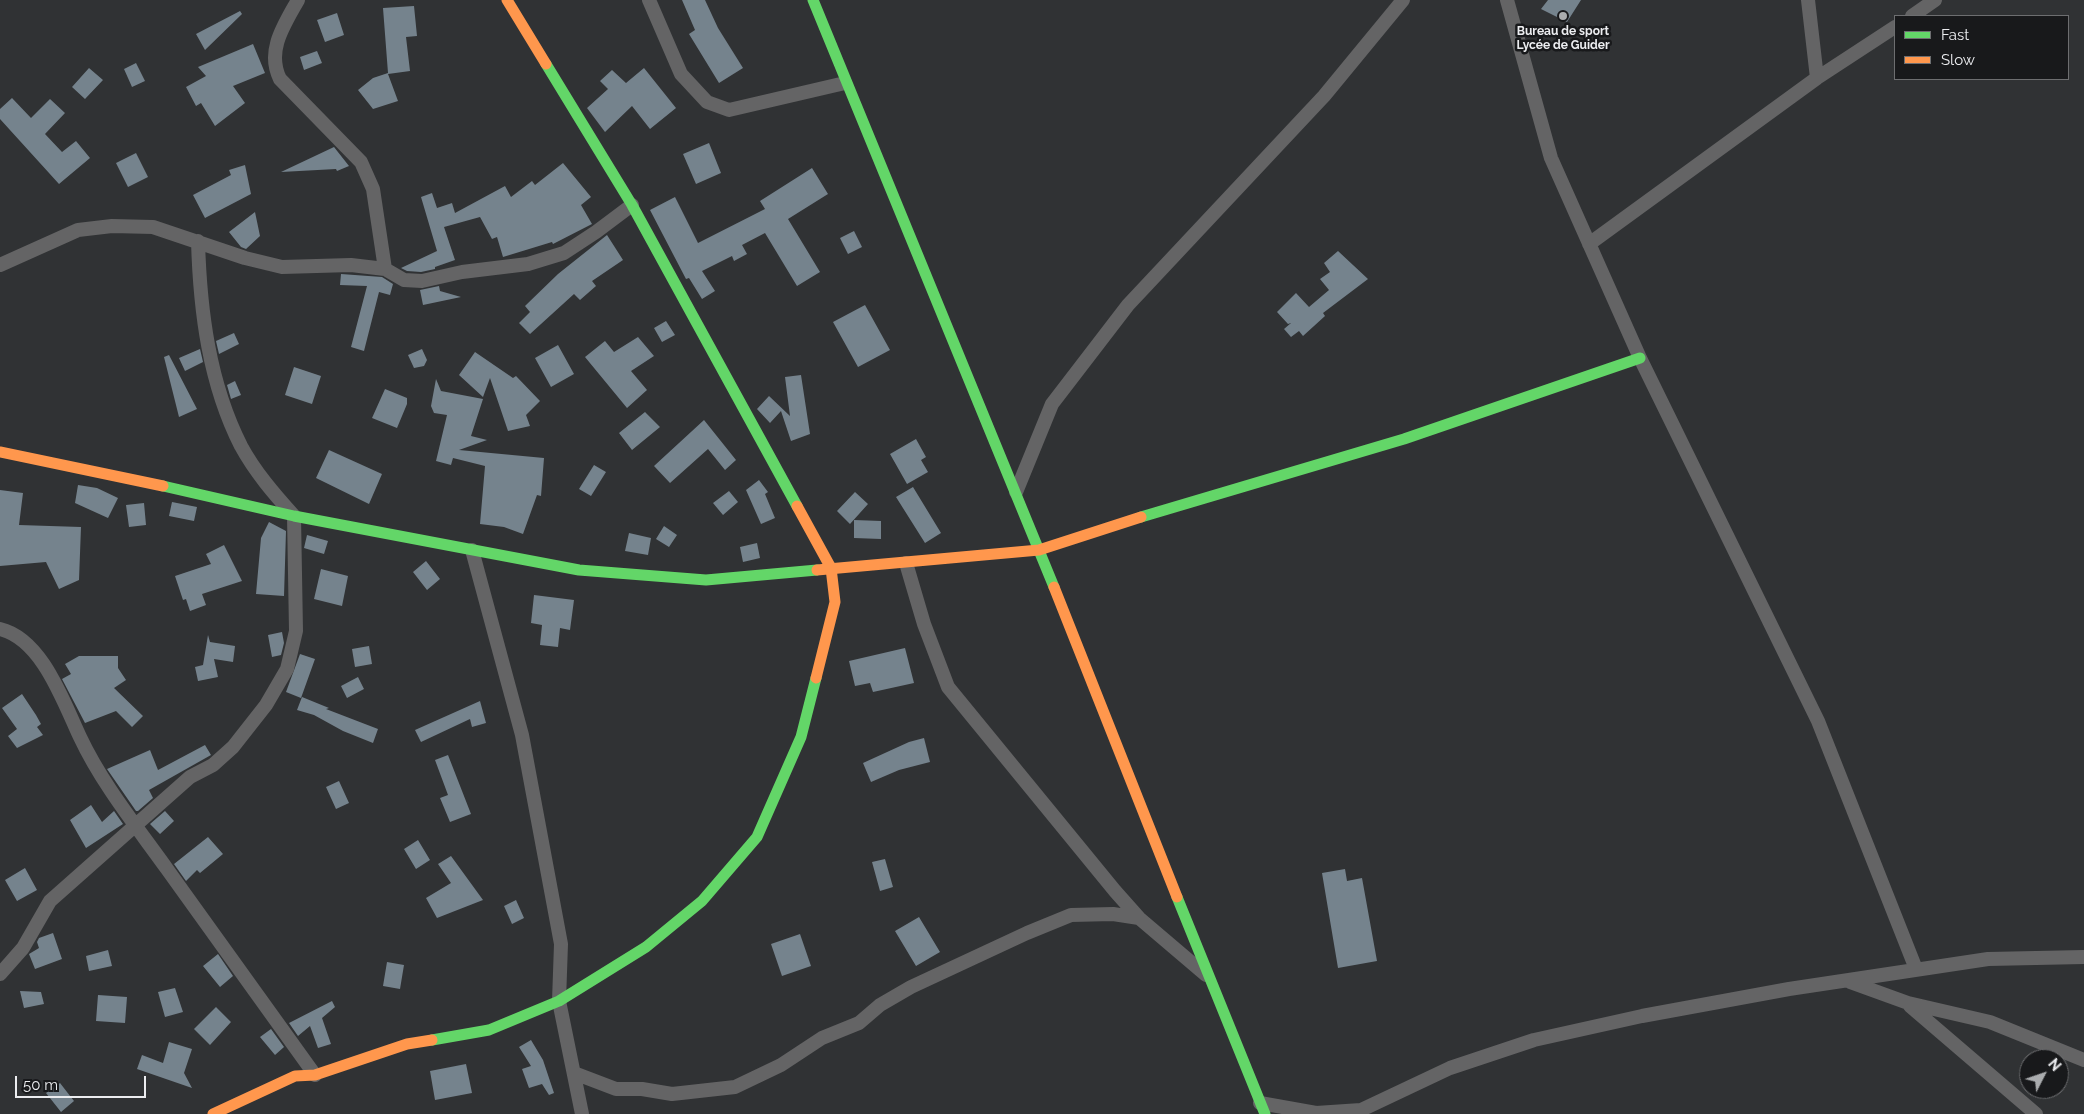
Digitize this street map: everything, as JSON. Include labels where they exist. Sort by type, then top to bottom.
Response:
[{"type":"street","points":[[298,0],[283,27],[274,58],[274,67],[280,79],[361,162],[372,190],[385,269]]},
{"type":"street","points":[[213,1114],[276,1083],[295,1076],[314,1075],[407,1044],[489,1030],[559,1001],[646,946],[702,901],[757,837],[801,737],[835,602],[831,568],[632,205],[507,0]]},
{"type":"street","points":[[649,0],[681,74],[707,102],[729,110],[845,83]]},
{"type":"street","points":[[812,0],[1040,550],[1209,977],[1263,1108],[1316,1112],[1363,1112],[1450,1068],[1534,1040],[1642,1016],[1789,989],[1849,982],[1916,969],[1988,959],[2084,957]]},
{"type":"street","points":[[1016,492],[1052,404],[1128,305],[1324,96],[1404,0]]},
{"type":"street","points":[[1506,0],[1551,158],[1640,358],[1818,721],[1916,969]]},
{"type":"street","points":[[1808,0],[1817,78]]},
{"type":"street","points":[[1913,15],[1935,0]]},
{"type":"street","points":[[1589,244],[1817,78],[1894,28]]},
{"type":"street","points":[[0,265],[78,230],[103,227],[153,227],[245,258],[282,267],[351,265],[385,269],[404,280],[422,281],[462,272],[528,264],[564,253],[632,205]]},
{"type":"street","points":[[0,974],[23,948],[50,901],[190,777],[213,765],[233,746],[266,704],[287,669],[296,631],[294,516],[267,486],[247,455],[225,410],[210,362],[199,278],[198,241]]},
{"type":"street","points":[[0,452],[294,516],[579,570],[706,580],[1040,550],[1202,497],[1404,439],[1640,358]]},
{"type":"street","points":[[472,550],[522,735],[561,944],[559,1001],[582,1114]]},
{"type":"street","points":[[906,563],[924,624],[948,687],[1139,918],[1209,977]]},
{"type":"street","points":[[0,629],[23,638],[37,655],[57,687],[88,754],[136,826],[314,1075]]},
{"type":"street","points":[[574,1073],[616,1089],[642,1089],[672,1094],[735,1087],[781,1065],[822,1038],[858,1022],[880,1005],[911,987],[1027,933],[1071,915],[1113,914],[1139,918]]},
{"type":"street","points":[[1849,982],[1908,1003],[1990,1022],[2084,1060]]},
{"type":"street","points":[[1908,1003],[2036,1114]]},
{"type":"building","points":[[682,0],[705,0],[718,28],[743,68],[719,83],[689,34],[695,30]]},
{"type":"building","name":"Bureau de sport Lycée de Guider","points":[[1548,0],[1581,0],[1567,22],[1541,9]]},
{"type":"building","points":[[414,6],[417,36],[406,37],[410,71],[388,74],[398,101],[373,109],[358,90],[373,78],[388,73],[383,8]]},
{"type":"building","points":[[240,11],[242,14],[205,50],[196,34]]},
{"type":"building","points":[[337,13],[344,35],[325,42],[317,20]]},
{"type":"building","points":[[253,44],[265,73],[233,86],[245,103],[215,126],[201,103],[196,106],[186,87],[206,76],[198,67]]},
{"type":"building","points":[[317,51],[322,63],[304,70],[300,57]]},
{"type":"building","points":[[136,63],[145,81],[132,87],[124,69]]},
{"type":"building","points":[[89,68],[103,80],[85,99],[72,87]]},
{"type":"building","points":[[644,68],[676,108],[650,129],[632,106],[605,132],[587,108],[608,89],[600,81],[612,70],[626,83]]},
{"type":"building","points":[[12,98],[31,118],[50,99],[65,113],[45,134],[62,152],[76,141],[90,158],[59,184],[0,119],[0,109]]},
{"type":"building","points":[[709,143],[721,173],[696,184],[683,154]]},
{"type":"building","points":[[334,147],[349,166],[337,171],[336,169],[281,172]]},
{"type":"building","points":[[136,153],[148,177],[128,187],[116,163]]},
{"type":"building","points":[[563,163],[591,197],[581,205],[592,224],[553,244],[552,242],[503,257],[497,237],[492,239],[480,217],[444,227],[455,260],[435,267],[435,269],[421,272],[407,271],[401,268],[437,251],[421,197],[432,193],[437,208],[452,203],[455,213],[505,186],[511,197],[532,181],[535,185]]},
{"type":"building","points":[[245,165],[251,194],[205,218],[193,195],[231,175],[229,170]]},
{"type":"building","points":[[812,168],[828,194],[788,219],[820,272],[797,286],[765,233],[742,245],[747,254],[734,261],[732,256],[702,271],[715,291],[702,299],[689,278],[686,279],[650,210],[675,197],[698,243],[765,209],[760,201]]},
{"type":"building","points":[[255,212],[260,236],[246,249],[241,247],[229,232]]},
{"type":"building","points":[[854,231],[862,247],[848,254],[840,238]]},
{"type":"building","points":[[607,235],[623,260],[592,281],[596,286],[580,300],[574,294],[530,334],[519,323],[530,312],[525,306],[558,274]]},
{"type":"building","points":[[1338,251],[1368,279],[1323,313],[1325,316],[1303,336],[1299,331],[1291,337],[1284,329],[1291,323],[1288,324],[1277,312],[1296,293],[1309,307],[1329,290],[1320,279],[1330,272],[1324,263]]},
{"type":"building","points":[[341,274],[382,277],[393,284],[390,295],[379,292],[364,351],[351,347],[367,286],[340,285]]},
{"type":"building","points":[[439,286],[440,291],[461,297],[423,305],[420,290]]},
{"type":"building","points":[[865,305],[890,350],[858,367],[833,322]]},
{"type":"building","points":[[666,321],[675,335],[662,342],[654,328]]},
{"type":"building","points":[[234,333],[239,344],[219,354],[216,341]]},
{"type":"building","points":[[638,337],[654,356],[631,371],[647,390],[627,408],[585,357],[605,341],[614,352]]},
{"type":"building","points":[[558,345],[574,374],[551,387],[535,358]]},
{"type":"building","points":[[200,349],[203,362],[185,371],[179,358]]},
{"type":"building","points":[[422,349],[427,360],[424,366],[414,368],[408,355]]},
{"type":"building","points":[[475,352],[513,378],[516,376],[540,401],[526,415],[530,426],[508,431],[490,378],[483,397],[459,375]]},
{"type":"building","points":[[169,355],[197,409],[179,417],[164,357]]},
{"type":"building","points":[[294,367],[321,376],[312,404],[285,395]]},
{"type":"building","points":[[801,375],[810,434],[791,441],[781,411],[770,423],[757,409],[769,396],[790,416],[785,377]]},
{"type":"building","points":[[436,379],[441,391],[483,399],[471,436],[487,440],[459,450],[544,458],[541,496],[537,495],[523,534],[504,527],[480,524],[485,466],[453,458],[451,465],[436,461],[447,415],[434,413],[431,406]]},
{"type":"building","points":[[235,381],[241,395],[231,399],[227,385]]},
{"type":"building","points":[[385,389],[407,398],[407,404],[397,428],[372,418]]},
{"type":"building","points":[[645,412],[660,427],[632,450],[619,433]]},
{"type":"building","points":[[704,420],[736,460],[725,470],[708,449],[670,483],[654,466]]},
{"type":"building","points":[[916,439],[926,457],[921,460],[928,472],[907,484],[890,454]]},
{"type":"building","points":[[329,450],[382,474],[369,504],[316,478]]},
{"type":"building","points":[[594,465],[606,472],[591,496],[579,489]]},
{"type":"building","points":[[759,480],[768,492],[765,494],[775,518],[761,524],[746,490]]},
{"type":"building","points":[[78,485],[97,488],[118,498],[108,518],[75,503]]},
{"type":"building","points":[[913,487],[941,533],[925,543],[896,497]]},
{"type":"building","points":[[0,490],[23,493],[19,525],[81,527],[79,580],[59,589],[46,562],[0,566]]},
{"type":"building","points":[[729,491],[738,502],[723,515],[713,503]]},
{"type":"building","points":[[855,492],[868,504],[850,524],[837,511]]},
{"type":"building","points":[[172,502],[197,507],[194,521],[169,516]]},
{"type":"building","points":[[144,503],[146,525],[129,527],[126,505]]},
{"type":"building","points":[[854,520],[881,521],[881,539],[854,538]]},
{"type":"building","points":[[269,522],[286,531],[284,596],[256,594],[261,538]]},
{"type":"building","points":[[664,526],[677,535],[669,547],[656,539]]},
{"type":"building","points":[[629,533],[651,538],[648,555],[625,551]]},
{"type":"building","points":[[307,535],[328,541],[324,554],[304,548]]},
{"type":"building","points":[[757,543],[760,558],[743,562],[740,547]]},
{"type":"building","points":[[224,545],[242,581],[202,594],[206,605],[190,611],[186,599],[183,600],[175,576],[211,564],[206,554]]},
{"type":"building","points":[[426,561],[440,579],[427,590],[413,572]]},
{"type":"building","points":[[321,569],[348,576],[342,606],[314,599]]},
{"type":"building","points":[[534,595],[574,600],[570,630],[560,628],[558,647],[540,645],[542,625],[531,623]]},
{"type":"building","points":[[282,632],[284,643],[281,655],[272,657],[268,635]]},
{"type":"building","points":[[208,635],[210,642],[235,646],[233,662],[214,659],[218,677],[198,681],[195,667],[203,665]]},
{"type":"building","points":[[369,646],[372,664],[355,667],[352,649]]},
{"type":"building","points":[[905,648],[914,683],[873,692],[870,683],[855,686],[849,661]]},
{"type":"building","points":[[300,654],[315,659],[301,698],[286,692]]},
{"type":"building","points":[[79,656],[118,656],[118,668],[126,680],[114,688],[143,716],[132,727],[116,711],[85,723],[62,679],[71,674],[65,664]]},
{"type":"building","points":[[358,677],[364,689],[347,698],[341,686]]},
{"type":"building","points":[[22,694],[41,724],[37,727],[43,735],[17,748],[8,736],[17,729],[2,708]]},
{"type":"building","points":[[302,697],[329,708],[326,709],[378,729],[373,743],[343,731],[314,715],[297,710]]},
{"type":"building","points":[[480,701],[486,723],[472,727],[470,719],[421,742],[415,730]]},
{"type":"building","points":[[924,738],[930,762],[899,770],[871,782],[863,763],[909,742]]},
{"type":"building","points":[[205,745],[211,755],[149,790],[153,798],[138,811],[136,811],[107,769],[150,750],[158,770]]},
{"type":"building","points":[[448,755],[471,814],[450,822],[440,798],[448,795],[435,760]]},
{"type":"building","points":[[339,781],[349,803],[336,809],[326,787]]},
{"type":"building","points":[[91,805],[102,822],[114,811],[123,824],[86,848],[70,820]]},
{"type":"building","points":[[165,811],[174,821],[160,834],[150,824]]},
{"type":"building","points":[[208,837],[223,854],[200,873],[197,870],[186,881],[174,864]]},
{"type":"building","points":[[418,840],[430,860],[416,869],[404,849]]},
{"type":"building","points":[[451,856],[483,900],[437,918],[426,898],[451,883],[438,864]]},
{"type":"building","points":[[885,859],[893,887],[880,891],[872,862]]},
{"type":"building","points":[[25,868],[37,890],[17,901],[5,880]]},
{"type":"building","points":[[1345,869],[1347,881],[1362,878],[1377,961],[1338,968],[1322,873]]},
{"type":"building","points":[[516,900],[524,918],[512,924],[504,906]]},
{"type":"building","points":[[919,917],[940,952],[916,966],[895,931]]},
{"type":"building","points":[[53,933],[62,959],[35,969],[29,954],[39,948],[37,942],[39,938]]},
{"type":"building","points":[[800,934],[811,966],[782,976],[771,944]]},
{"type":"building","points":[[108,950],[112,966],[89,971],[86,956]]},
{"type":"building","points":[[218,954],[233,976],[220,987],[203,966]]},
{"type":"building","points":[[387,962],[404,965],[400,989],[383,986]]},
{"type":"building","points":[[175,988],[183,1012],[165,1017],[158,992]]},
{"type":"building","points":[[20,991],[41,992],[44,1004],[24,1008]]},
{"type":"building","points":[[98,995],[127,997],[125,1023],[96,1021]]},
{"type":"building","points":[[332,1001],[335,1007],[322,1018],[331,1044],[318,1048],[310,1026],[298,1036],[289,1023]]},
{"type":"building","points":[[216,1007],[231,1022],[210,1045],[194,1029]]},
{"type":"building","points":[[271,1029],[284,1047],[275,1055],[260,1037]]},
{"type":"building","points":[[531,1040],[543,1060],[554,1093],[549,1095],[542,1084],[529,1088],[522,1069],[531,1066],[519,1047]]},
{"type":"building","points":[[169,1042],[192,1049],[184,1073],[192,1088],[137,1069],[142,1055],[163,1063]]},
{"type":"building","points":[[466,1064],[472,1093],[435,1100],[430,1071]]},
{"type":"building","points":[[60,1083],[74,1101],[61,1112],[46,1093]]},
{"type":"traffic: fast","points":[[813,0],[1054,587]]},
{"type":"traffic: fast","points":[[546,64],[632,205],[797,506]]},
{"type":"traffic: fast","points":[[1141,517],[1404,439],[1640,358]]},
{"type":"traffic: fast","points":[[163,486],[294,516],[579,570],[706,580],[817,570]]},
{"type":"traffic: fast","points":[[432,1040],[489,1030],[559,1001],[646,947],[702,901],[757,837],[801,737],[816,678]]},
{"type":"traffic: fast","points":[[1177,897],[1265,1114]]},
{"type":"traffic: slow","points":[[507,0],[546,64]]},
{"type":"traffic: slow","points":[[0,452],[163,486]]},
{"type":"traffic: slow","points":[[797,506],[831,568],[835,602],[816,678]]},
{"type":"traffic: slow","points":[[817,570],[1039,550],[1141,517]]},
{"type":"traffic: slow","points":[[1054,587],[1177,897]]},
{"type":"traffic: slow","points":[[213,1114],[295,1076],[315,1075],[407,1044],[432,1040]]},
{"type":"place","name":"Bureau de sport Lycée de Guider","points":[[1563,16]]}]
